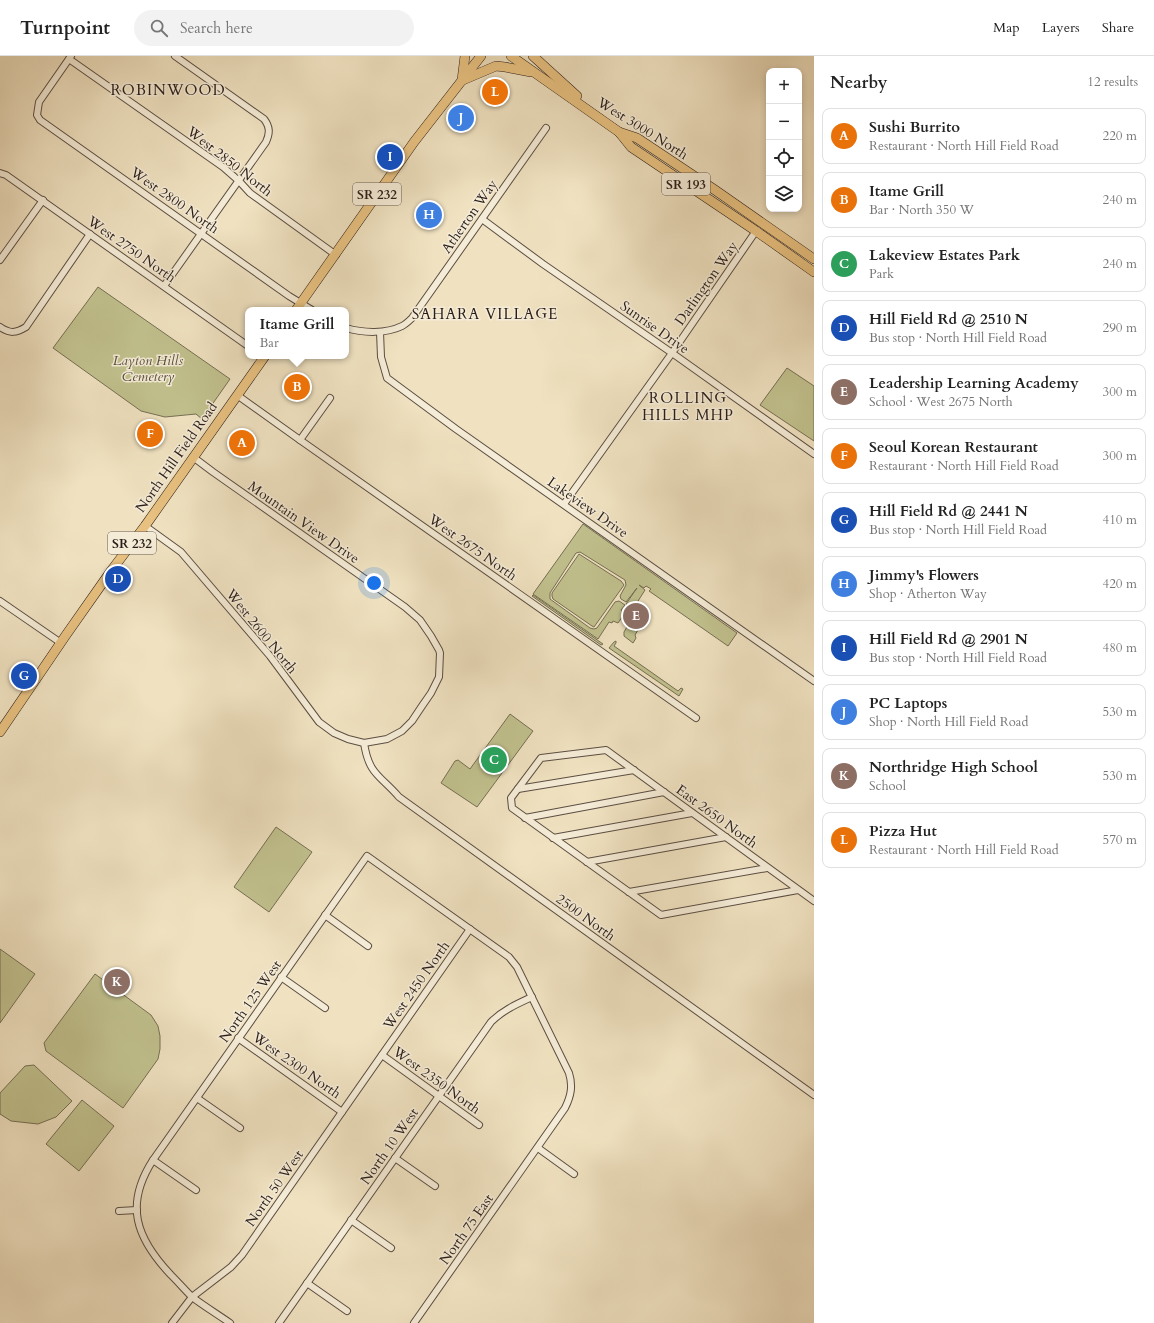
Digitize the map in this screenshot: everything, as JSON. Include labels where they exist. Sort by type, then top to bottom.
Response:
[{"type":"main road","points":[[462,81],[465,56]]},
{"type":"main road","name":"SR 232","points":[[298,306],[336,255],[414,142],[481,56]]},
{"type":"main road","name":"West 3000 North","points":[[511,56],[604,122],[619,132],[637,138],[762,222],[812,258]]},
{"type":"main road","points":[[533,56],[604,122]]},
{"type":"main road","points":[[462,81],[496,66],[535,73]]},
{"type":"main road","name":"SR 193","points":[[619,132],[631,147],[814,272]]},
{"type":"main road","points":[[756,231],[760,229],[763,230],[800,255],[812,258]]},
{"type":"main road","name":"North Hill Field Road","points":[[0,732],[111,571],[145,526],[262,359]]},
{"type":"street","points":[[164,286],[239,181],[266,142],[269,135],[269,129],[264,119],[175,56]]},
{"type":"street","name":"West 2800 North","points":[[70,58],[39,102],[37,115],[40,120],[202,234],[298,306]]},
{"type":"street","name":"West 2850 North","points":[[70,58],[223,168],[239,181],[250,193],[336,255]]},
{"type":"street","name":"Atherton Way","points":[[380,332],[404,325],[412,318],[546,128]]},
{"type":"street","name":"West 2750 North","points":[[0,173],[6,175],[43,200],[245,344]]},
{"type":"street","points":[[0,260],[43,200]]},
{"type":"street","name":"Sunrise Drive","points":[[482,219],[543,264],[814,454]]},
{"type":"street","name":"Darlington Way","points":[[564,504],[672,353],[756,231]]},
{"type":"street","points":[[0,327],[6,331],[17,332],[26,327],[90,234]]},
{"type":"street","points":[[349,329],[380,332]]},
{"type":"street","name":"Lakeview Drive","points":[[380,332],[381,357],[386,378],[814,681]]},
{"type":"street","name":"West 2675 North","points":[[237,395],[696,718]]},
{"type":"street","points":[[300,440],[330,398]]},
{"type":"street","name":"Mountain View Drive","points":[[193,457],[405,607],[420,620],[431,636],[440,653],[439,677],[431,693],[412,721],[402,731],[386,739],[364,743]]},
{"type":"street","name":"West 2600 North","points":[[145,526],[181,552],[270,656],[319,722],[334,733],[348,739],[364,743]]},
{"type":"street","points":[[0,601],[61,643]]},
{"type":"street","name":"2500 North","points":[[364,743],[365,752],[372,769],[399,797],[814,1095]]},
{"type":"street","name":"East 2650 North","points":[[518,789],[541,758],[606,750],[814,901]]},
{"type":"street","points":[[634,770],[518,789],[511,798],[512,808],[661,915],[798,890]]},
{"type":"street","points":[[526,818],[664,792]]},
{"type":"street","points":[[553,838],[692,813]]},
{"type":"street","points":[[587,862],[726,837]]},
{"type":"street","name":"North 125 West","points":[[230,1323],[192,1297],[158,1261],[147,1246],[138,1221],[137,1210],[137,1198],[145,1172],[367,856],[470,929]]},
{"type":"street","points":[[629,892],[767,868]]},
{"type":"street","points":[[325,916],[368,946]]},
{"type":"street","points":[[470,929],[509,957],[517,967],[532,997]]},
{"type":"street","name":"West 2450 North","points":[[382,1055],[470,929]]},
{"type":"street","points":[[281,977],[325,1008]]},
{"type":"street","name":"North 10 West","points":[[279,1323],[491,1022],[507,1008],[532,997]]},
{"type":"street","name":"North 75 East","points":[[414,1323],[538,1148],[565,1108],[571,1092],[571,1080],[569,1073],[532,997]]},
{"type":"street","name":"West 2300 North","points":[[238,1038],[342,1112]]},
{"type":"street","name":"West 2350 North","points":[[382,1055],[479,1125]]},
{"type":"street","name":"North 50 West","points":[[172,1323],[192,1297],[231,1267],[242,1255],[382,1055]]},
{"type":"street","points":[[197,1098],[240,1128]]},
{"type":"street","points":[[538,1148],[574,1174]]},
{"type":"street","points":[[395,1158],[435,1186]]},
{"type":"street","points":[[153,1160],[196,1190]]},
{"type":"street","points":[[119,1211],[137,1210]]},
{"type":"street","points":[[351,1220],[391,1248]]},
{"type":"street","points":[[308,1283],[347,1311]]},
{"type":"green space","name":"Layton Hills Cemetery","points":[[98,287],[230,379],[202,419],[196,414],[165,417],[141,411],[53,348]]},
{"type":"green space","points":[[787,368],[814,386],[814,441],[760,405]]},
{"type":"green space","points":[[583,524],[737,633],[728,646],[649,591],[651,589],[646,586],[644,588],[639,585],[645,590],[633,609],[626,604],[637,588],[626,602],[621,599],[620,596],[626,585],[625,580],[580,552],[576,553],[550,593],[550,599],[590,628],[594,629],[597,628],[615,602],[619,601],[625,605],[621,610],[625,613],[618,623],[613,621],[612,623],[609,622],[598,639],[533,594]]},
{"type":"green space","points":[[579,554],[621,581],[624,585],[594,627],[553,599],[552,596],[552,593]]},
{"type":"green space","points":[[533,595],[603,644],[601,645],[532,596]]},
{"type":"green space","points":[[634,615],[639,619],[633,627],[638,630],[633,643],[624,636],[624,632]]},
{"type":"green space","points":[[616,641],[614,646],[678,691],[681,688],[683,689],[679,696],[609,648]]},
{"type":"green space","points":[[510,714],[533,731],[477,807],[441,783],[455,761],[458,760],[470,769]]},
{"type":"green space","points":[[276,827],[312,852],[269,912],[234,887]]},
{"type":"green space","points":[[0,949],[35,974],[0,1023]]},
{"type":"green space","points":[[95,974],[151,1015],[158,1026],[160,1049],[158,1059],[123,1108],[46,1051],[44,1043]]},
{"type":"green space","points":[[34,1065],[72,1101],[56,1117],[38,1124],[11,1121],[0,1114],[0,1093],[25,1066]]},
{"type":"green space","points":[[82,1100],[114,1126],[79,1171],[46,1144]]},
{"type":"place","name":"Pizza Hut","points":[[495,92]]},
{"type":"place","name":"PC Laptops","points":[[461,118]]},
{"type":"place","name":"Hill Field Rd @ 2901 N","points":[[390,157]]},
{"type":"place","name":"Jimmy's Flowers","points":[[429,215]]},
{"type":"place","name":"Itame Grill","points":[[297,387]]},
{"type":"place","name":"Seoul Korean Restaurant","points":[[150,434]]},
{"type":"place","name":"Sushi Burrito","points":[[242,443]]},
{"type":"place","name":"Hill Field Rd @ 2510 N","points":[[118,579]]},
{"type":"place","name":"Leadership Learning Academy","points":[[636,616]]},
{"type":"place","name":"Hill Field Rd @ 2441 N","points":[[24,676]]},
{"type":"place","name":"Lakeview Estates Park","points":[[494,760]]},
{"type":"place","name":"Northridge High School","points":[[117,982]]},
{"type":"district","name":"ROBINWOOD","points":[[168,90]]},
{"type":"district","name":"SAHARA VILLAGE","points":[[485,314]]},
{"type":"district","name":"ROLLING HILLS MHP","points":[[688,406]]}]
